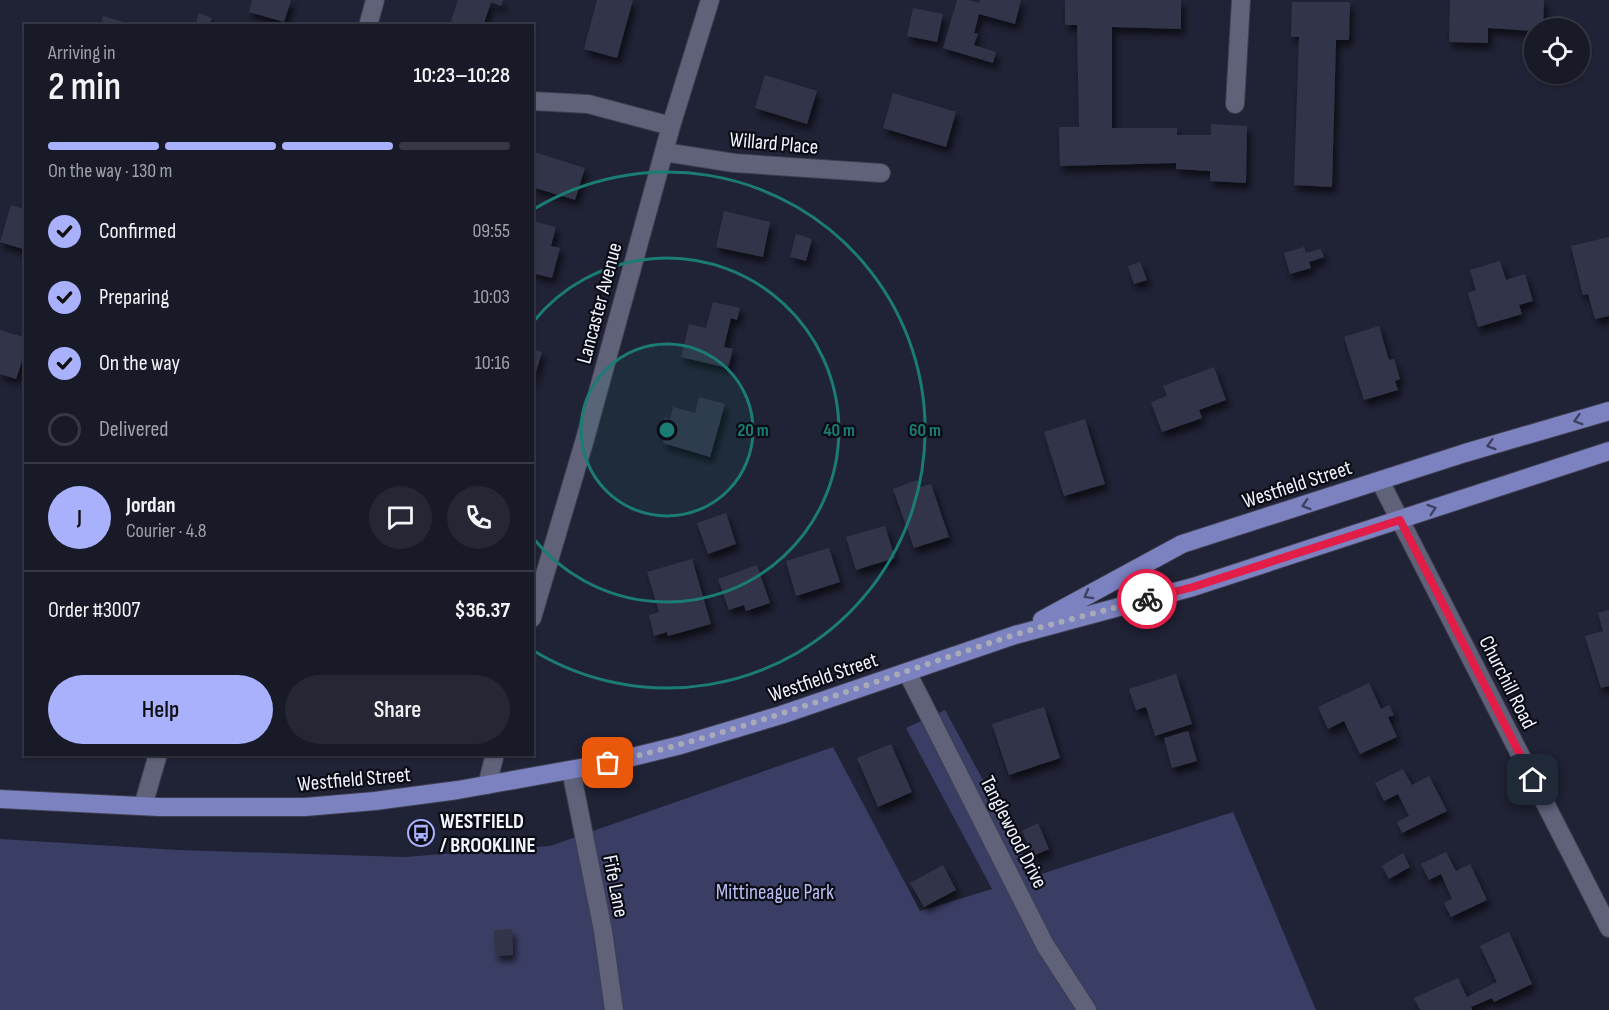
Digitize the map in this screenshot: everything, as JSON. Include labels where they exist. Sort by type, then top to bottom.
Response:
[{"type":"main road","name":"Westfield Street","points":[[1015,635],[1182,544],[1465,453],[1609,411]]},
{"type":"main road","name":"Westfield Street","points":[[0,799],[143,806],[305,807],[375,801],[571,770],[644,754],[731,730],[1015,635],[1193,587],[1609,451]]},
{"type":"street","points":[[369,24],[375,0]]},
{"type":"street","name":"Lancaster Avenue","points":[[534,611],[585,439],[671,126],[710,0]]},
{"type":"street","points":[[1235,104],[1241,0]]},
{"type":"street","points":[[534,101],[588,104],[671,126]]},
{"type":"street","name":"Willard Place","points":[[664,152],[734,163],[881,173]]},
{"type":"street","name":"Churchill Road","points":[[1380,481],[1609,928]]},
{"type":"street","name":"Tanglewood Drive","points":[[907,672],[1046,945],[1087,1010]]},
{"type":"street","points":[[143,806],[157,756]]},
{"type":"street","points":[[487,785],[494,756]]},
{"type":"street","name":"Fife Lane","points":[[571,770],[603,931],[614,1010]]},
{"type":"green space","name":"Mittineague Park","points":[[945,710],[1035,876],[1233,812],[1316,1010],[0,1010],[0,839],[178,850],[404,857],[550,846],[833,747],[920,911],[992,889],[906,728]]},
{"type":"building","points":[[252,0],[291,0],[284,22],[249,12]]},
{"type":"building","points":[[458,0],[503,0],[501,6],[491,2],[484,24],[459,24],[451,21]]},
{"type":"building","points":[[597,0],[633,0],[617,58],[584,49]]},
{"type":"building","points":[[957,0],[979,3],[980,0],[1021,0],[1015,24],[979,14],[974,33],[978,34],[974,45],[996,52],[993,63],[943,48]]},
{"type":"building","points":[[1065,0],[1181,0],[1181,29],[1112,27],[1112,128],[1177,128],[1177,135],[1211,135],[1211,124],[1247,126],[1246,183],[1210,181],[1210,171],[1176,169],[1176,163],[1060,166],[1059,127],[1079,127],[1077,25],[1065,25]]},
{"type":"building","points":[[1450,0],[1544,0],[1543,18],[1524,18],[1524,30],[1488,28],[1488,43],[1449,42]]},
{"type":"building","points":[[1292,2],[1350,2],[1349,40],[1336,40],[1332,187],[1294,185],[1299,37],[1291,37]]},
{"type":"building","points":[[913,8],[943,14],[937,42],[907,36]]},
{"type":"building","points":[[199,13],[212,18],[210,24],[196,24]]},
{"type":"building","points":[[103,16],[131,24],[101,24]]},
{"type":"building","points":[[765,75],[817,91],[807,124],[755,108]]},
{"type":"building","points":[[893,93],[956,112],[946,147],[883,128]]},
{"type":"building","points":[[534,152],[585,168],[575,200],[534,188]]},
{"type":"building","points":[[11,205],[24,209],[24,249],[0,242]]},
{"type":"building","points":[[724,211],[770,222],[763,257],[716,247]]},
{"type":"building","points":[[534,222],[556,227],[551,246],[560,248],[552,278],[534,274]]},
{"type":"building","points":[[796,234],[812,239],[806,261],[790,257]]},
{"type":"building","points":[[1609,237],[1609,316],[1595,319],[1588,294],[1583,295],[1571,246]]},
{"type":"building","points":[[1304,247],[1306,253],[1321,249],[1324,257],[1309,262],[1311,268],[1290,274],[1284,253]]},
{"type":"building","points":[[1500,261],[1506,280],[1525,274],[1533,301],[1519,305],[1522,314],[1478,327],[1468,293],[1476,290],[1470,270]]},
{"type":"building","points":[[1140,262],[1147,280],[1134,284],[1128,266]]},
{"type":"building","points":[[713,302],[740,308],[737,320],[731,318],[724,347],[733,349],[728,368],[681,357],[689,324],[706,328]]},
{"type":"building","points":[[1379,326],[1389,360],[1394,359],[1400,379],[1395,381],[1398,390],[1364,400],[1344,337]]},
{"type":"building","points":[[0,330],[24,337],[24,356],[16,379],[0,374]]},
{"type":"building","points":[[534,350],[542,352],[534,379]]},
{"type":"building","points":[[1214,367],[1226,400],[1199,410],[1202,418],[1162,432],[1151,402],[1167,396],[1163,386]]},
{"type":"building","points":[[699,397],[725,404],[710,457],[663,443],[665,434],[660,433],[665,417],[670,419],[673,407],[695,413]]},
{"type":"building","points":[[1085,419],[1105,484],[1064,496],[1044,432]]},
{"type":"building","points":[[917,480],[920,487],[931,484],[949,537],[914,548],[893,489]]},
{"type":"building","points":[[726,513],[736,544],[708,554],[697,523]]},
{"type":"building","points":[[885,526],[895,558],[856,570],[846,537]]},
{"type":"building","points":[[829,548],[840,582],[796,596],[786,561]]},
{"type":"building","points":[[692,559],[711,624],[668,636],[667,632],[654,636],[649,615],[659,612],[647,572]]},
{"type":"building","points":[[757,565],[770,603],[746,611],[744,605],[729,610],[718,579]]},
{"type":"building","points":[[1609,610],[1609,686],[1601,688],[1585,636],[1603,631],[1598,613]]},
{"type":"building","points":[[1176,674],[1192,724],[1155,736],[1146,707],[1136,710],[1129,689]]},
{"type":"building","points":[[1369,683],[1381,709],[1389,705],[1394,715],[1388,717],[1397,737],[1360,754],[1344,721],[1328,729],[1318,707]]},
{"type":"building","points":[[1044,707],[1060,758],[1009,775],[992,724]]},
{"type":"building","points":[[1188,731],[1197,761],[1172,768],[1164,738]]},
{"type":"building","points":[[891,744],[912,792],[878,807],[857,758]]},
{"type":"building","points":[[1403,769],[1412,785],[1429,776],[1447,811],[1402,833],[1397,822],[1409,816],[1398,794],[1384,801],[1375,783]]},
{"type":"building","points":[[1038,823],[1049,849],[1033,856],[1022,831]]},
{"type":"building","points":[[1446,852],[1456,871],[1470,864],[1487,900],[1451,917],[1444,903],[1452,899],[1441,874],[1429,880],[1421,864]]},
{"type":"building","points":[[1403,853],[1410,867],[1389,879],[1382,866]]},
{"type":"building","points":[[943,865],[956,890],[924,907],[910,883]]},
{"type":"building","points":[[512,929],[513,955],[495,956],[494,930]]},
{"type":"building","points":[[1509,932],[1532,984],[1494,1002],[1492,998],[1471,1007],[1472,1010],[1420,1010],[1414,998],[1458,978],[1467,997],[1497,982],[1480,946]]},
{"type":"way so far","points":[[608,763],[681,745],[781,715],[1015,635],[1147,599]]},
{"type":"place","name":"WESTFIELD / BROOKLINE","points":[[421,833]]},
{"type":"route","points":[[1147,599],[1193,587],[1400,520],[1533,780]]}]
